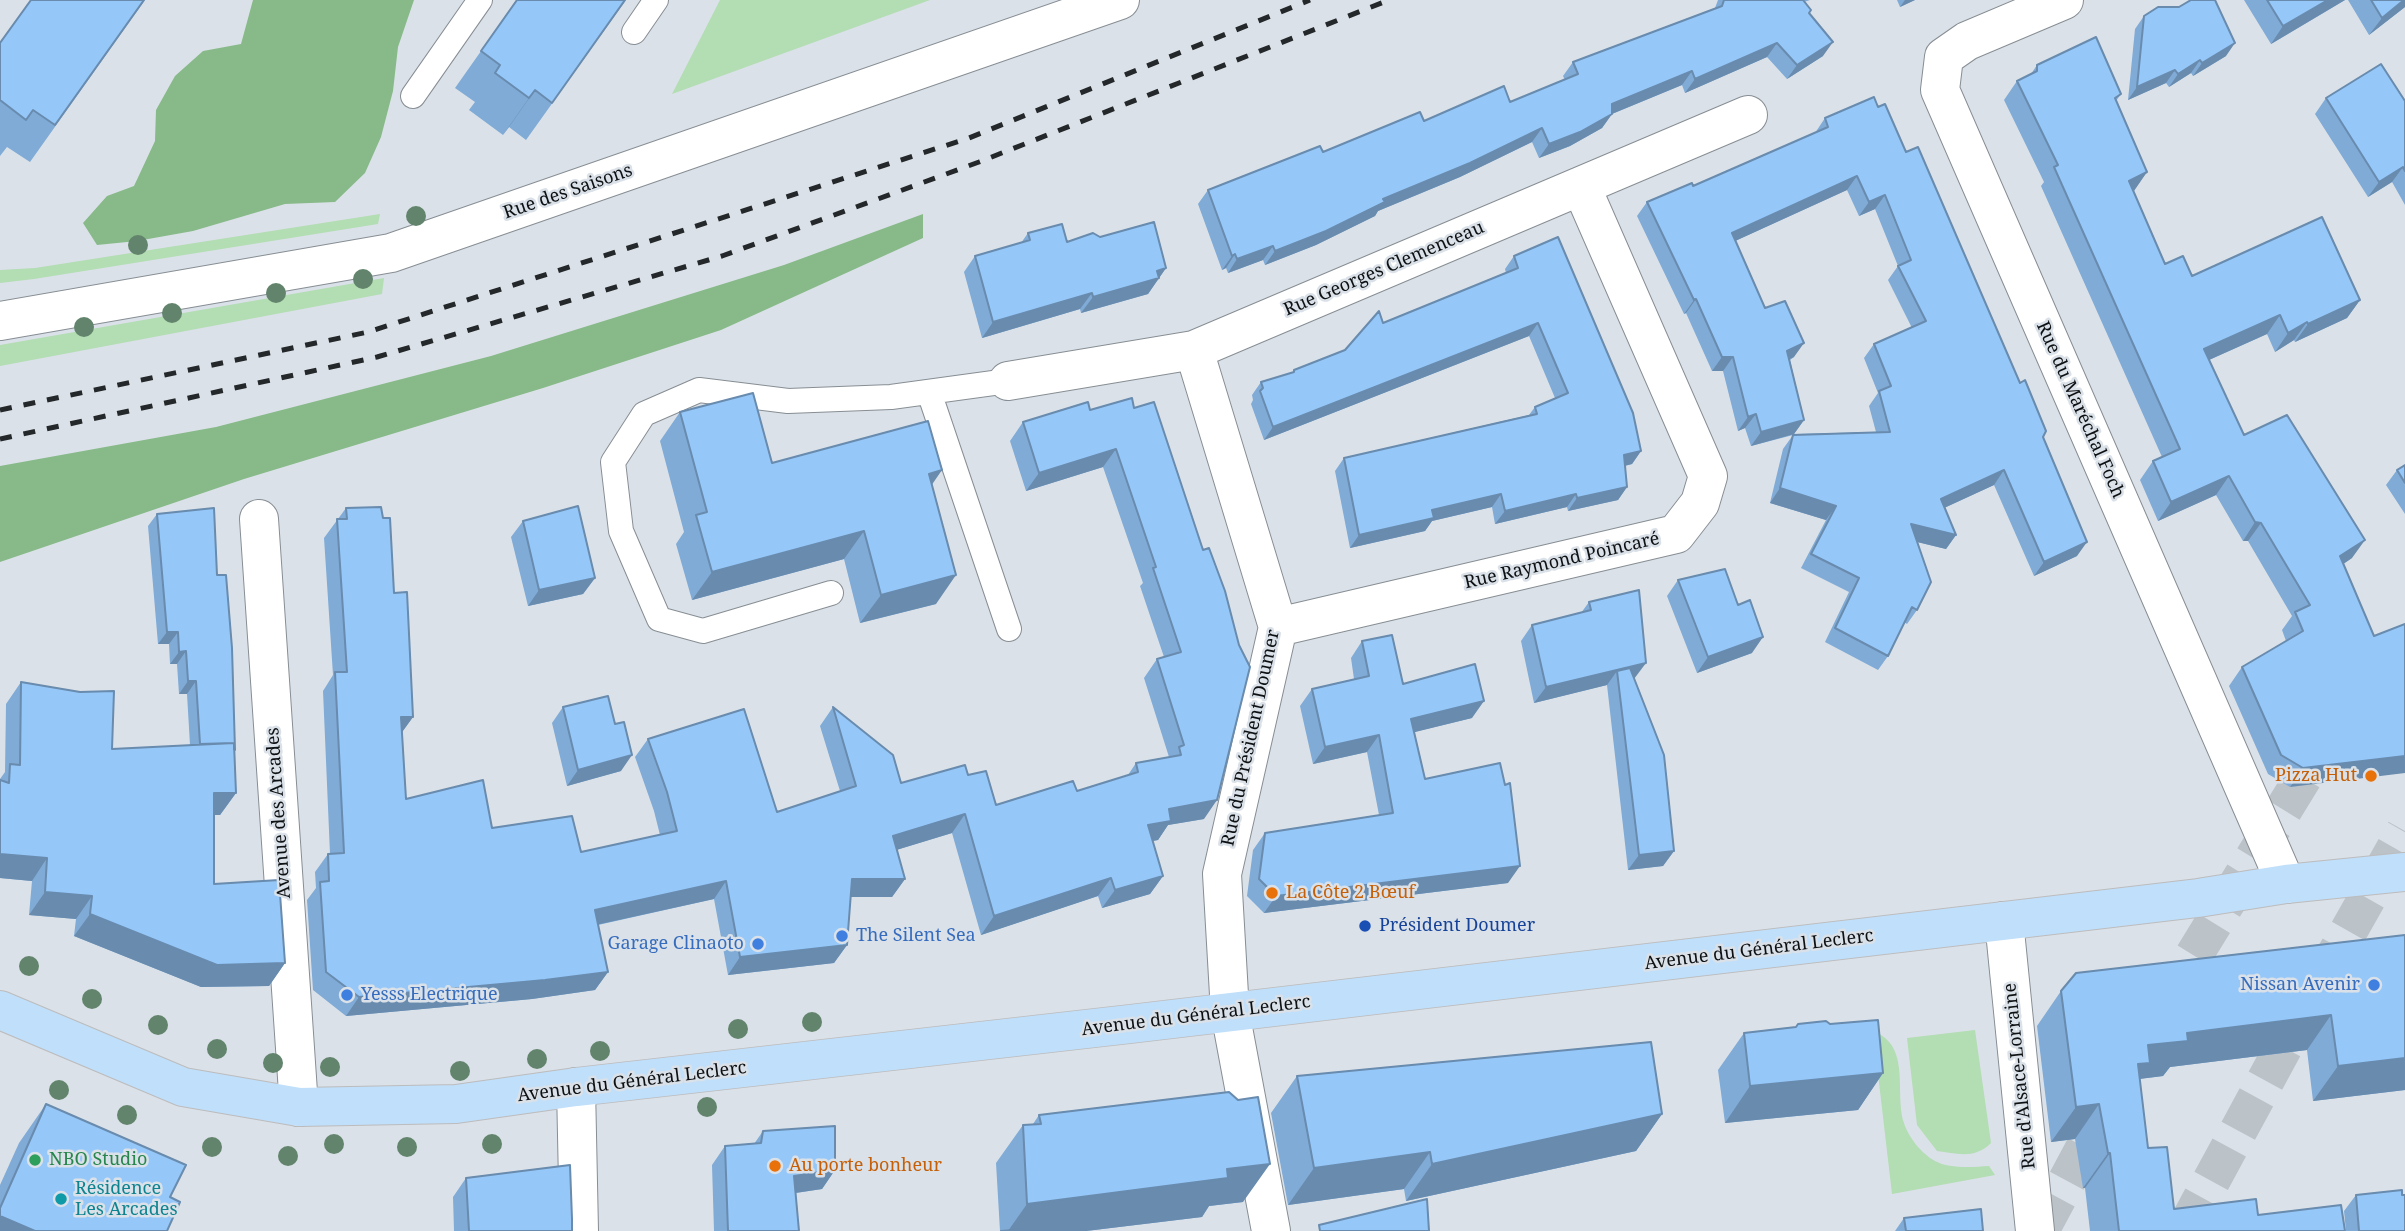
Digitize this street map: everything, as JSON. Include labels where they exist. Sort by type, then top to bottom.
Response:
[{"type":"main road","name":"Avenue du Général Leclerc","points":[[0,1010],[183,1087],[299,1107],[456,1104],[576,1087],[2405,872]]},
{"type":"street","name":"Rue des Saisons","points":[[0,321],[391,253],[1120,0]]},
{"type":"street","name":"Rue du Maréchal Foch","points":[[2064,0],[1967,41],[1944,57],[1940,90],[2286,884]]},
{"type":"street","name":"Rue Georges Clemenceau","points":[[1008,381],[1194,350],[1748,115]]},
{"type":"street","name":"Rue Raymond Poincaré","points":[[1278,627],[1676,534],[1700,503],[1708,476],[1581,186]]},
{"type":"street","name":"Rue du Président Doumer","points":[[1194,350],[1278,627],[1222,874],[1230,1012],[1271,1231]]},
{"type":"street","name":"Avenue des Arcades","points":[[258,519],[299,1107]]},
{"type":"street","name":"Rue d'Alsace-Lorraine","points":[[2004,921],[2035,1231]]},
{"type":"street","points":[[576,1087],[579,1231]]},
{"type":"lane","points":[[413,96],[480,0]]},
{"type":"lane","points":[[634,32],[656,0]]},
{"type":"lane","points":[[831,593],[703,631],[659,619],[621,531],[613,462],[644,414],[699,390],[788,401],[891,397],[1008,381]]},
{"type":"lane","points":[[929,392],[1009,629]]},
{"type":"green space","points":[[253,0],[414,0],[398,47],[393,91],[381,137],[365,173],[335,202],[285,204],[193,231],[97,245],[83,223],[107,196],[134,186],[155,141],[156,110],[175,76],[203,51],[241,44]]},
{"type":"green space","points":[[720,0],[930,0],[672,94]]},
{"type":"green space","points":[[380,214],[378,224],[0,283],[0,270],[35,268]]},
{"type":"green space","points":[[923,214],[923,238],[721,330],[543,388],[244,479],[0,562],[0,466],[216,427],[491,356],[784,265]]},
{"type":"green space","points":[[384,278],[382,294],[0,366],[0,345]]},
{"type":"green space","points":[[1975,1030],[1991,1143],[1972,1153],[1937,1151],[1917,1125],[1907,1038]]},
{"type":"green space","points":[[1873,1031],[1893,1047],[1899,1071],[1901,1111],[1916,1145],[1941,1164],[1961,1167],[1989,1166],[1995,1175],[1892,1194]]},
{"type":"building","points":[[31,0],[144,0],[55,125],[33,110],[26,120],[0,100],[0,43]]},
{"type":"building","points":[[517,0],[625,0],[552,103],[535,90],[529,98],[495,73],[500,65],[481,51]]},
{"type":"building","points":[[1724,0],[1803,0],[1811,10],[1809,13],[1833,42],[1797,65],[1777,43],[1695,79],[1692,71],[1612,104],[1612,114],[1580,132],[1549,144],[1542,128],[1470,163],[1383,199],[1385,202],[1326,231],[1275,251],[1273,246],[1237,259],[1235,254],[1232,256],[1208,190],[1320,146],[1323,152],[1420,112],[1424,121],[1504,86],[1510,102],[1578,74],[1573,62],[1722,6]]},
{"type":"building","points":[[2191,0],[2215,0],[2235,43],[2178,74],[2175,70],[2137,87],[2144,16],[2158,7],[2179,7]]},
{"type":"building","points":[[2267,0],[2328,0],[2283,26]]},
{"type":"building","points":[[2371,0],[2404,0],[2382,18]]},
{"type":"building","points":[[2096,37],[2121,94],[2115,98],[2147,172],[2129,181],[2165,264],[2183,256],[2192,276],[2322,217],[2360,300],[2288,333],[2280,315],[2204,349],[2244,435],[2287,415],[2365,540],[2340,556],[2374,636],[2405,624],[2405,756],[2303,768],[2281,755],[2242,667],[2303,631],[2295,612],[2310,605],[2261,523],[2255,522],[2229,476],[2171,502],[2153,461],[2180,449],[2054,167],[2058,165],[2017,81],[2037,71],[2037,65]]},
{"type":"building","points":[[2381,64],[2405,101],[2405,171],[2403,167],[2379,182],[2326,98]]},
{"type":"building","points":[[1874,97],[1878,107],[1885,104],[1906,152],[1918,147],[2020,383],[2025,380],[2046,431],[2043,437],[2087,542],[2044,562],[2004,470],[1941,499],[1956,535],[1911,524],[1931,582],[1917,610],[1912,607],[1888,656],[1835,628],[1859,578],[1811,554],[1836,506],[1780,488],[1793,435],[1890,432],[1879,391],[1891,386],[1874,344],[1926,321],[1898,266],[1911,260],[1885,195],[1869,202],[1857,176],[1732,233],[1765,308],[1785,301],[1804,343],[1787,351],[1804,420],[1761,432],[1756,414],[1748,417],[1733,357],[1722,357],[1647,202],[1692,183],[1693,186],[1828,127],[1825,118]]},
{"type":"building","points":[[1154,222],[1166,268],[1157,271],[1159,278],[1093,297],[1092,293],[993,322],[975,256],[1030,240],[1028,233],[1062,224],[1067,242],[1093,233],[1100,237]]},
{"type":"building","points":[[1558,237],[1633,413],[1641,451],[1624,455],[1627,487],[1577,498],[1576,494],[1505,511],[1501,494],[1432,510],[1434,518],[1359,535],[1344,458],[1537,414],[1535,407],[1568,393],[1538,323],[1273,427],[1260,391],[1263,388],[1261,382],[1294,372],[1345,350],[1379,311],[1383,323],[1518,268],[1514,256]]},
{"type":"building","points":[[753,393],[772,463],[928,421],[942,470],[929,474],[956,575],[881,595],[864,531],[712,572],[696,515],[707,512],[680,412]]},
{"type":"building","points":[[1132,398],[1134,408],[1154,402],[1203,550],[1209,548],[1225,591],[1239,645],[1250,667],[1217,800],[1169,809],[1171,821],[1148,825],[1163,876],[1115,890],[1111,878],[994,916],[965,814],[893,836],[905,879],[852,879],[847,945],[740,957],[726,881],[595,910],[608,972],[359,997],[326,972],[320,882],[329,881],[328,854],[344,853],[335,672],[347,672],[337,519],[347,519],[346,508],[381,507],[383,518],[390,518],[394,593],[407,592],[413,717],[401,717],[406,799],[483,780],[492,828],[572,816],[581,852],[677,831],[667,792],[648,739],[744,709],[777,812],[856,786],[833,707],[893,755],[901,783],[965,765],[968,775],[986,771],[996,805],[1073,781],[1077,791],[1138,772],[1136,763],[1181,755],[1179,747],[1184,745],[1157,659],[1181,652],[1153,568],[1156,567],[1116,449],[1039,473],[1023,422],[1088,402],[1090,410]]},
{"type":"building","points":[[2405,465],[2405,483],[2397,470]]},
{"type":"building","points":[[578,506],[595,578],[539,590],[523,521]]},
{"type":"building","points":[[214,508],[217,575],[226,575],[232,648],[235,750],[234,743],[200,744],[196,681],[188,681],[186,651],[179,652],[178,632],[167,632],[157,514]]},
{"type":"building","points":[[1725,569],[1738,605],[1750,600],[1763,637],[1708,657],[1678,580]]},
{"type":"building","points":[[1639,590],[1646,663],[1546,687],[1532,625],[1591,610],[1589,602]]},
{"type":"building","points":[[1392,635],[1403,684],[1475,664],[1484,701],[1411,719],[1425,779],[1500,763],[1505,785],[1510,783],[1520,866],[1276,896],[1259,879],[1265,833],[1393,813],[1379,735],[1325,747],[1312,689],[1369,676],[1362,641]]},
{"type":"building","points":[[1630,668],[1664,755],[1674,851],[1639,855],[1617,671]]},
{"type":"building","points":[[21,682],[80,692],[114,691],[112,749],[234,743],[236,793],[214,793],[214,884],[279,880],[285,963],[217,965],[90,914],[92,896],[45,892],[47,858],[0,854],[0,780],[9,783],[10,764],[20,765]]},
{"type":"building","points":[[608,696],[615,724],[624,722],[632,755],[578,770],[563,707]]},
{"type":"building","points":[[2405,935],[2405,1058],[2338,1066],[2331,1015],[2187,1033],[2188,1041],[2148,1045],[2150,1063],[2138,1064],[2148,1148],[2167,1147],[2174,1209],[2256,1199],[2258,1215],[2341,1205],[2345,1231],[2119,1231],[2110,1153],[2099,1104],[2076,1107],[2061,991],[2076,973]]},
{"type":"building","points":[[1878,1020],[1883,1073],[1750,1086],[1744,1033],[1826,1021],[1830,1024]]},
{"type":"building","points":[[1651,1042],[1662,1114],[1432,1164],[1430,1152],[1314,1168],[1297,1076]]},
{"type":"building","points":[[1229,1092],[1238,1100],[1258,1097],[1270,1164],[1227,1169],[1228,1178],[1027,1204],[1023,1125],[1041,1124],[1039,1115]]},
{"type":"building","points":[[46,1104],[186,1165],[170,1197],[180,1202],[167,1231],[35,1231],[0,1216],[0,1208]]},
{"type":"building","points":[[835,1126],[835,1170],[794,1176],[799,1231],[728,1231],[725,1146],[761,1143],[763,1131]]},
{"type":"building","points":[[570,1165],[572,1231],[469,1231],[466,1178]]},
{"type":"building","points":[[2402,1190],[2402,1195],[2405,1195],[2405,1231],[2359,1231],[2356,1195]]},
{"type":"building","points":[[1427,1199],[1429,1231],[1320,1231],[1319,1225]]},
{"type":"building","points":[[1981,1209],[1983,1231],[1906,1231],[1904,1218]]},
{"type":"tunnel","points":[[2164,1004],[2325,742]]},
{"type":"tunnel","points":[[2184,1231],[2405,831]]},
{"type":"tunnel","points":[[2040,1231],[2104,1111]]},
{"type":"railway","points":[[0,410],[368,332],[969,138],[1310,0]]},
{"type":"railway","points":[[0,439],[377,357],[722,256],[979,162],[1389,0]]},
{"type":"place","name":"Pizza Hut","points":[[2371,776]]},
{"type":"place","name":"La Côte 2 Bœuf","points":[[1272,893]]},
{"type":"place","name":"Président Doumer","points":[[1365,926]]},
{"type":"place","name":"The Silent Sea","points":[[842,936]]},
{"type":"place","name":"Garage Clinaoto","points":[[758,944]]},
{"type":"place","name":"Nissan Avenir","points":[[2374,985]]},
{"type":"place","name":"Yesss Electrique","points":[[347,995]]},
{"type":"place","name":"NBO Studio","points":[[35,1160]]},
{"type":"place","name":"Au porte bonheur","points":[[775,1166]]},
{"type":"place","name":"Résidence Les Arcades","points":[[61,1199]]}]
